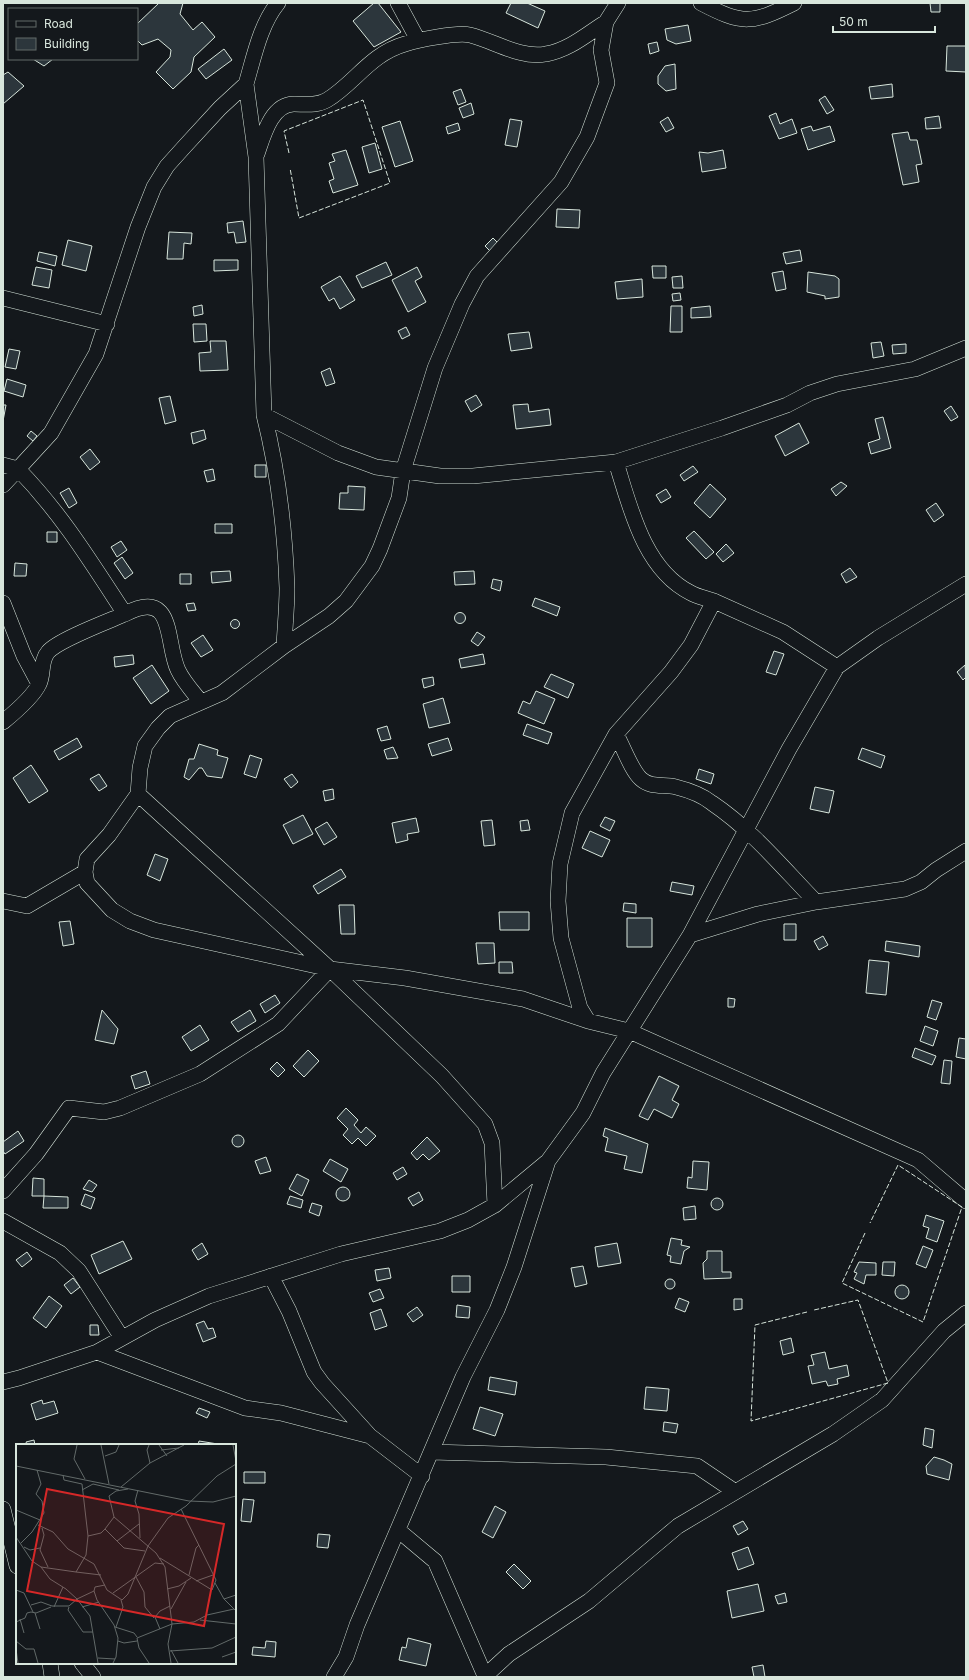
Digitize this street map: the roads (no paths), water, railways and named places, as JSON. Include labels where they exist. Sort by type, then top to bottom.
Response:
[{"type":"street","points":[[278,3],[270,13],[261,35],[246,84],[256,157],[264,415],[272,450],[283,536],[287,589],[284,646]]},
{"type":"street","points":[[398,3],[418,40]]},
{"type":"street","points":[[618,3],[606,22],[601,50],[607,82],[587,137],[561,182],[474,281],[462,304],[435,368],[403,472],[399,498],[380,550],[372,566],[346,601],[329,616],[284,646],[222,692],[170,716],[158,728],[145,746],[140,768],[138,794],[109,835],[88,859],[85,872],[87,883],[112,910],[130,921],[154,930],[330,969],[405,978],[523,999],[588,1021],[628,1031],[918,1160],[966,1201]]},
{"type":"street","points":[[701,3],[736,19],[752,21],[766,17],[794,3]]},
{"type":"street","points":[[256,157],[270,120],[282,108],[292,104],[308,105],[326,100],[384,52],[418,40],[469,35],[533,55],[546,54],[568,48],[606,22]]},
{"type":"street","points":[[3,485],[51,433],[96,354],[138,227],[154,187],[167,166],[184,146],[220,108],[246,84]]},
{"type":"street","points":[[3,298],[107,324]]},
{"type":"street","points":[[264,415],[338,453],[376,466],[403,472],[440,476],[473,476],[616,462],[722,428],[787,405],[810,393],[837,384],[915,369],[966,348]]},
{"type":"street","points":[[616,462],[636,525],[646,546],[665,574],[692,594],[714,601],[783,632],[837,667]]},
{"type":"street","points":[[3,465],[18,469],[44,496],[65,523],[125,614]]},
{"type":"street","points":[[3,1382],[96,1352],[155,1320],[209,1296],[341,1254],[440,1231],[468,1220],[495,1205],[548,1161],[583,1113],[603,1073],[628,1031],[690,935],[789,749],[837,667],[878,638],[966,584]]},
{"type":"street","points":[[588,1021],[580,1008],[561,938],[558,901],[560,864],[572,813],[616,734],[671,672],[691,646],[714,601]]},
{"type":"street","points":[[3,603],[24,656],[39,684]]},
{"type":"street","points":[[3,722],[27,699],[39,684],[44,660],[48,652],[59,644],[135,608],[146,606],[156,609],[164,617],[168,626],[173,656],[178,670],[201,702]]},
{"type":"street","points":[[616,734],[636,773],[641,779],[650,785],[675,787],[694,793],[712,802],[746,830],[816,902]]},
{"type":"street","points":[[138,794],[330,969],[442,1076],[485,1124],[492,1142],[495,1205]]},
{"type":"street","points":[[690,935],[758,914],[816,902],[906,890],[921,882],[936,870],[966,851]]},
{"type":"street","points":[[3,901],[27,906],[85,872]]},
{"type":"street","points":[[3,1191],[36,1154],[69,1108],[104,1112],[120,1108],[200,1074],[278,1024],[330,969]]},
{"type":"street","points":[[334,1677],[346,1657],[357,1625],[422,1476],[462,1376],[497,1310],[514,1267],[548,1161]]},
{"type":"street","points":[[3,1221],[60,1253],[79,1271],[122,1338]]},
{"type":"street","points":[[271,1276],[289,1311],[314,1372],[322,1383],[370,1436],[422,1476]]},
{"type":"street","points":[[398,1530],[435,1561],[484,1677],[509,1654],[589,1600],[678,1526],[734,1491],[833,1434],[882,1400],[944,1331],[966,1314]]},
{"type":"street","points":[[96,1352],[245,1408],[282,1413],[370,1436]]},
{"type":"street","points":[[431,1452],[606,1457],[697,1466],[734,1491]]},
{"type":"street","points":[[3,1509],[16,1562]]},
{"type":"street","points":[[50,1664],[52,1677]]},
{"type":"street","points":[[83,1664],[93,1677]]}]
